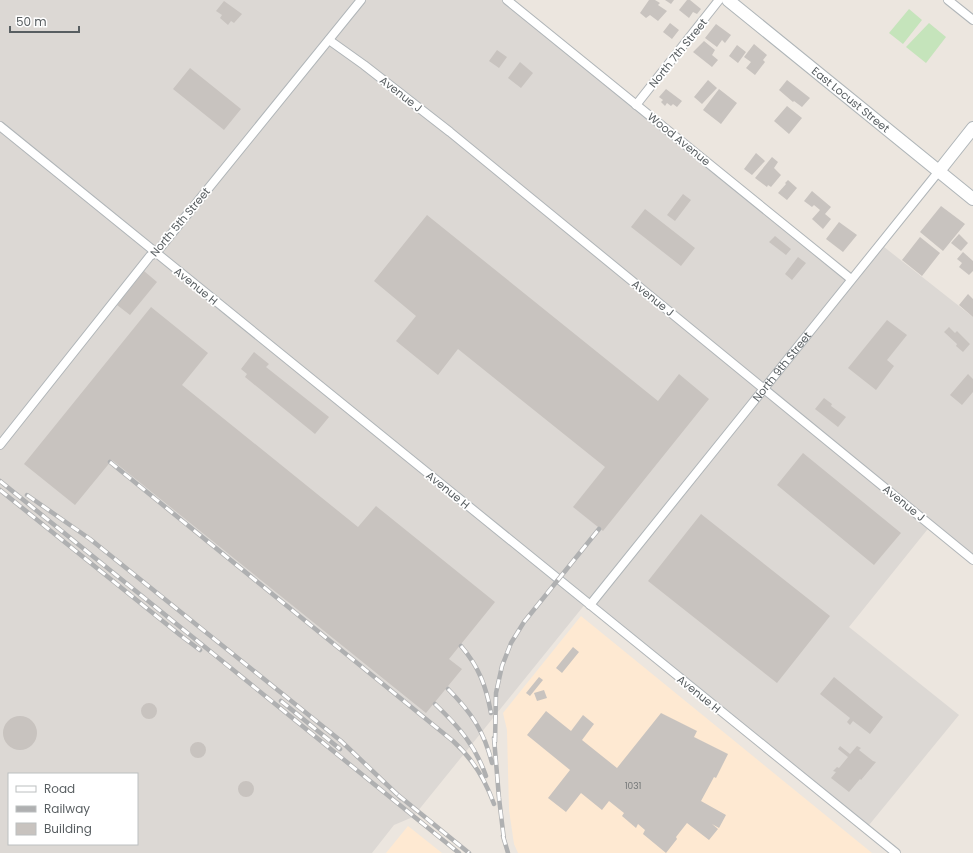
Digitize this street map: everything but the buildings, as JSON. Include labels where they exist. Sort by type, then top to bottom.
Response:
[{"type":"main road","name":"East Locust Street","points":[[728,0],[973,199]]},
{"type":"main road","name":"North 9th Street","points":[[939,171],[973,128]]},
{"type":"street","name":"North 5th Street","points":[[0,445],[150,256],[156,253],[361,0]]},
{"type":"street","name":"Wood Avenue","points":[[507,0],[851,279]]},
{"type":"street","name":"North 7th Street","points":[[636,105],[719,0]]},
{"type":"street","points":[[948,0],[973,20]]},
{"type":"street","name":"Avenue J","points":[[329,40],[364,65],[450,132],[973,560]]},
{"type":"street","name":"Avenue H","points":[[0,126],[896,853]]},
{"type":"street","name":"North 9th Street","points":[[590,605],[939,171]]},
{"type":"shaded area","points":[[0,0],[507,0],[851,279],[879,243],[973,317],[973,560],[931,525],[849,627],[959,715],[865,830],[586,603],[413,817],[394,825],[372,853],[0,853]]},
{"type":"shaded area","points":[[581,616],[872,853],[518,853],[514,844],[509,810],[507,730],[503,713]]},
{"type":"shaded area","points":[[408,826],[442,853],[386,853]]},
{"type":"green space","points":[[909,9],[922,20],[903,44],[889,33]]},
{"type":"green space","points":[[929,23],[946,37],[926,63],[906,47]]},
{"type":"railway","points":[[110,462],[453,741],[467,755],[478,770],[487,786],[494,804]]},
{"type":"railway","points":[[0,481],[459,853]]},
{"type":"railway","points":[[0,490],[200,650]]},
{"type":"railway","points":[[27,495],[90,539],[341,741],[401,798]]},
{"type":"railway","points":[[495,742],[496,693],[502,666],[511,643],[524,622],[599,529]]},
{"type":"railway","points":[[461,646],[473,662],[481,677],[487,694],[491,713]]},
{"type":"railway","points":[[448,689],[476,723],[485,741],[492,763]]},
{"type":"railway","points":[[281,701],[340,749]]},
{"type":"railway","points":[[435,704],[465,737],[477,755],[486,776]]},
{"type":"railway","points":[[494,738],[504,840]]},
{"type":"railway","points":[[398,795],[469,853]]},
{"type":"railway","points":[[503,836],[508,853]]}]
